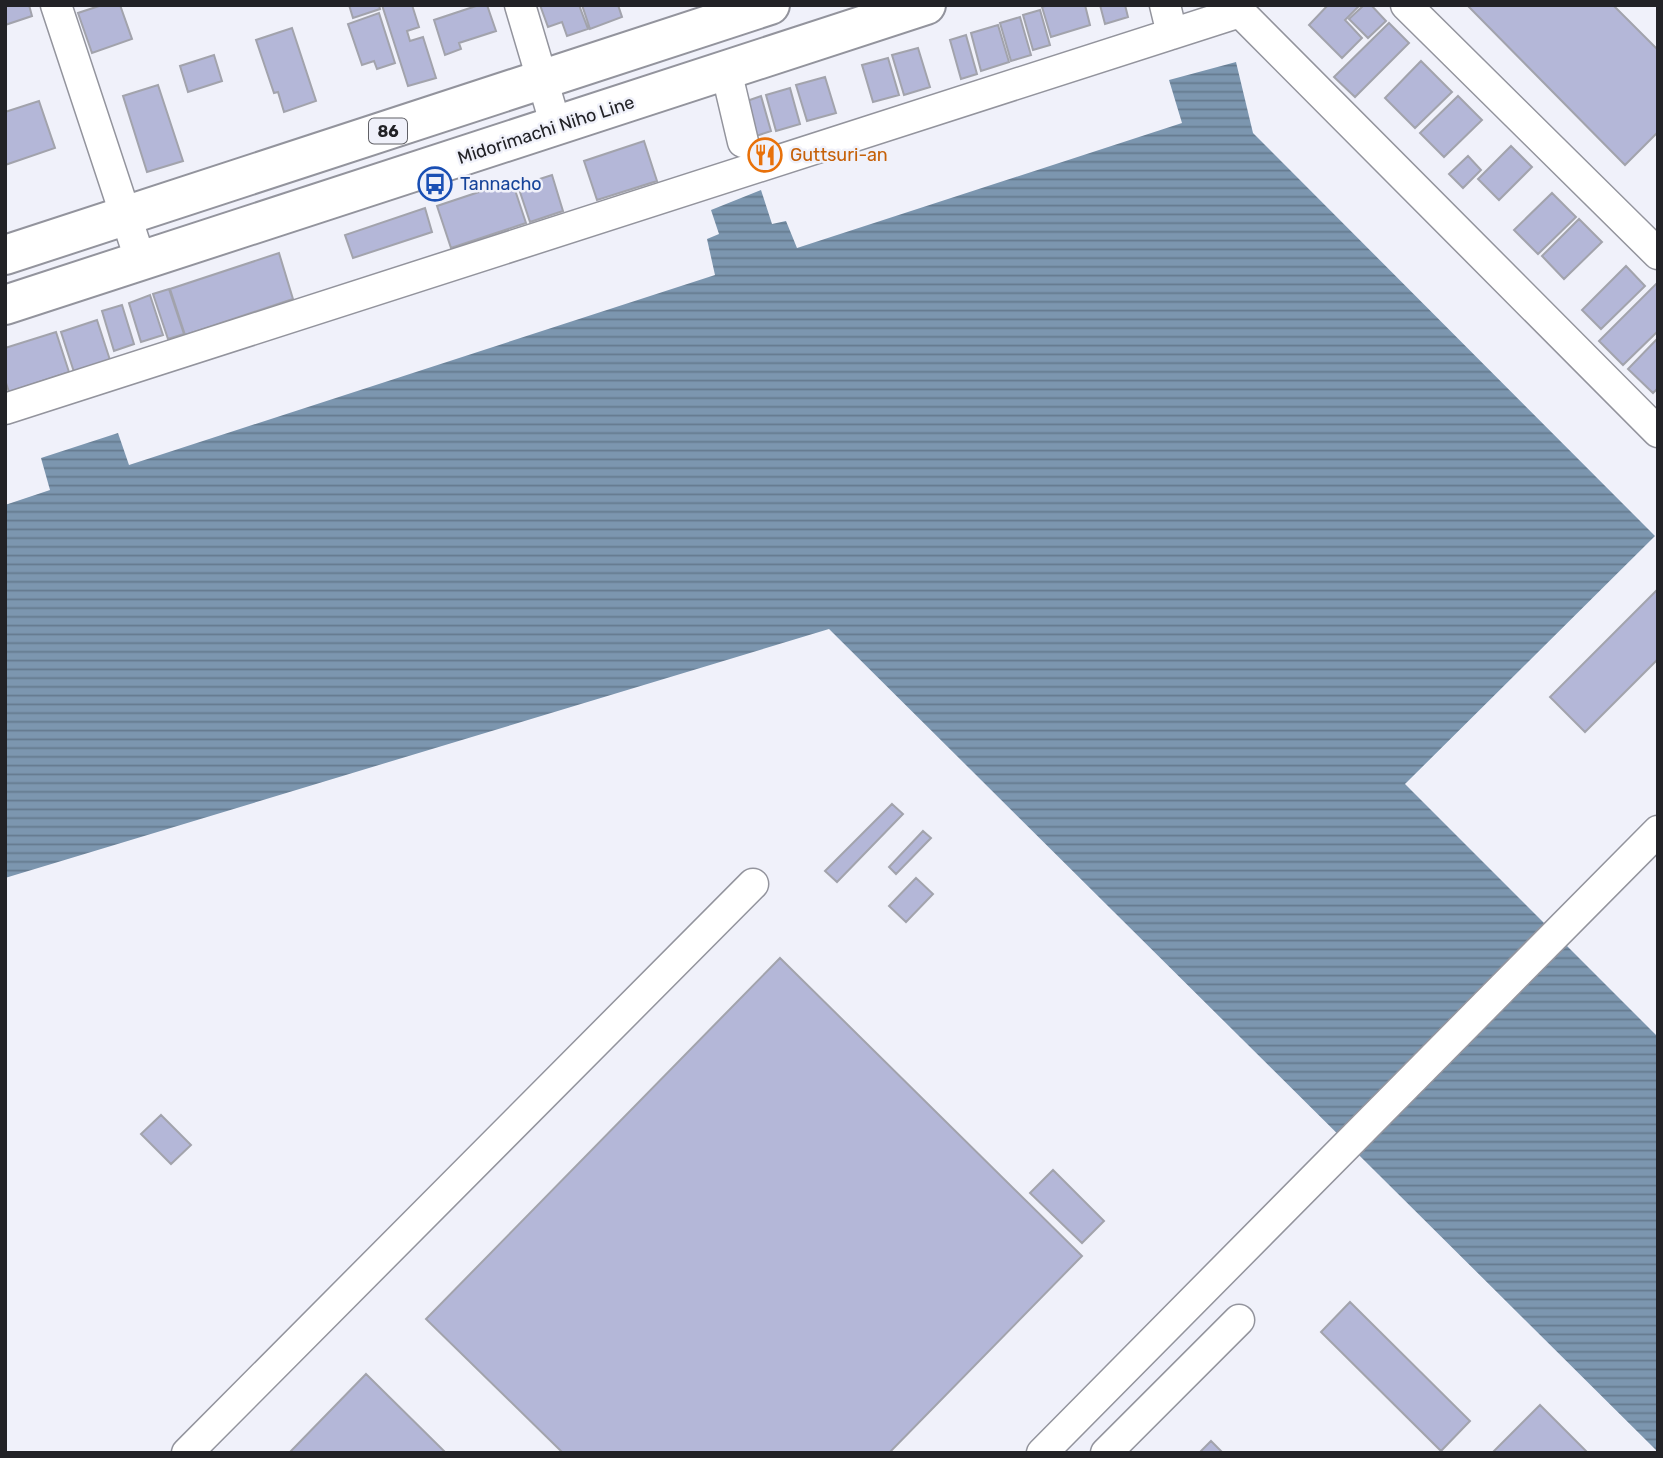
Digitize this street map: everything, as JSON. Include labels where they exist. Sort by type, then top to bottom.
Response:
[{"type":"main road","name":"86","points":[[5,255],[770,5]]},
{"type":"main road","name":"Midorimachi Niho Line","points":[[5,305],[926,5]]},
{"type":"street","points":[[56,5],[141,262]]},
{"type":"street","points":[[520,5],[556,126]]},
{"type":"street","points":[[1165,5],[1172,34]]},
{"type":"street","points":[[1406,5],[1658,254]]},
{"type":"street","points":[[5,409],[1240,12],[1658,432]]},
{"type":"street","points":[[726,70],[743,142]]},
{"type":"street","points":[[1042,1453],[1658,831]]},
{"type":"street","points":[[187,1453],[753,884]]},
{"type":"street","points":[[1106,1453],[1239,1320]]},
{"type":"water","points":[[1236,62],[1253,133],[1655,536],[1405,784],[1658,1037],[1658,1452],[829,629],[5,878],[5,505],[50,490],[41,458],[118,433],[129,465],[715,275],[707,239],[719,234],[711,210],[761,190],[772,224],[786,221],[797,248],[1182,123],[1169,80]]},
{"type":"building","points":[[5,5],[29,5],[32,16],[5,25]]},
{"type":"building","points":[[102,5],[120,5],[132,39],[92,53],[78,13]]},
{"type":"building","points":[[349,5],[379,5],[380,9],[353,18]]},
{"type":"building","points":[[382,5],[412,5],[419,27],[407,31],[410,41],[423,37],[436,78],[408,86]]},
{"type":"building","points":[[479,5],[487,5],[496,31],[459,43],[461,49],[445,55],[434,20]]},
{"type":"building","points":[[540,5],[579,5],[588,29],[567,36],[562,22],[548,27]]},
{"type":"building","points":[[582,5],[618,5],[622,17],[590,29]]},
{"type":"building","points":[[1085,5],[1090,25],[1051,37],[1042,7]]},
{"type":"building","points":[[1100,5],[1125,5],[1128,17],[1105,24]]},
{"type":"building","points":[[1328,5],[1360,5],[1345,20],[1362,38],[1342,58],[1309,25]]},
{"type":"building","points":[[1364,5],[1371,5],[1386,21],[1368,38],[1349,19]]},
{"type":"building","points":[[1467,5],[1613,5],[1658,50],[1658,132],[1625,165]]},
{"type":"building","points":[[1040,10],[1050,45],[1033,50],[1023,15]]},
{"type":"building","points":[[379,13],[395,63],[377,69],[374,61],[362,65],[348,24]]},
{"type":"building","points":[[1020,17],[1031,55],[1011,61],[1000,23]]},
{"type":"building","points":[[1389,23],[1409,43],[1355,97],[1334,77]]},
{"type":"building","points":[[998,25],[1009,62],[981,71],[971,33]]},
{"type":"building","points":[[292,28],[316,101],[284,112],[278,92],[274,93],[256,40]]},
{"type":"building","points":[[966,35],[977,74],[961,79],[950,40]]},
{"type":"building","points":[[918,48],[930,87],[904,95],[892,55]]},
{"type":"building","points":[[214,55],[222,81],[188,92],[180,66]]},
{"type":"building","points":[[888,58],[899,95],[873,102],[862,65]]},
{"type":"building","points":[[1421,61],[1452,92],[1415,128],[1385,98]]},
{"type":"building","points":[[825,77],[836,113],[807,121],[796,85]]},
{"type":"building","points":[[158,85],[183,161],[147,172],[123,96]]},
{"type":"building","points":[[790,88],[800,124],[776,131],[766,95]]},
{"type":"building","points":[[761,96],[771,131],[756,136],[747,101]]},
{"type":"building","points":[[1458,96],[1482,120],[1444,157],[1420,133]]},
{"type":"building","points":[[39,101],[55,148],[5,165],[5,112]]},
{"type":"building","points":[[644,141],[657,181],[597,200],[584,161]]},
{"type":"building","points":[[1511,146],[1532,167],[1499,200],[1478,179]]},
{"type":"building","points":[[1468,156],[1481,170],[1463,188],[1449,174]]},
{"type":"building","points":[[552,175],[563,211],[530,222],[518,186]]},
{"type":"building","points":[[512,181],[526,223],[451,248],[437,206]]},
{"type":"building","points":[[1552,193],[1576,217],[1538,254],[1514,230]]},
{"type":"building","points":[[425,208],[432,232],[353,258],[345,235]]},
{"type":"building","points":[[1579,219],[1602,242],[1564,279],[1542,256]]},
{"type":"building","points":[[279,253],[293,299],[185,335],[170,289]]},
{"type":"building","points":[[1626,266],[1645,286],[1601,329],[1582,310]]},
{"type":"building","points":[[1657,283],[1658,331],[1623,365],[1599,341]]},
{"type":"building","points":[[169,289],[184,334],[168,339],[153,294]]},
{"type":"building","points":[[150,295],[163,335],[141,342],[129,303]]},
{"type":"building","points":[[122,305],[134,344],[114,351],[102,311]]},
{"type":"building","points":[[97,320],[110,360],[74,372],[61,332]]},
{"type":"building","points":[[56,332],[69,372],[9,392],[5,380],[5,348]]},
{"type":"building","points":[[1658,338],[1658,388],[1653,393],[1628,369]]},
{"type":"building","points":[[1658,589],[1658,659],[1585,732],[1550,697]]},
{"type":"building","points":[[892,804],[903,814],[837,882],[825,871]]},
{"type":"building","points":[[923,831],[931,838],[896,874],[889,867]]},
{"type":"building","points":[[916,878],[933,894],[906,922],[889,906]]},
{"type":"building","points":[[780,958],[1082,1256],[889,1453],[563,1453],[426,1319]]},
{"type":"building","points":[[161,1115],[191,1145],[171,1164],[141,1134]]},
{"type":"building","points":[[1053,1170],[1104,1221],[1082,1243],[1030,1193]]},
{"type":"building","points":[[1350,1302],[1470,1421],[1441,1451],[1321,1332]]},
{"type":"building","points":[[366,1374],[446,1453],[289,1453]]},
{"type":"building","points":[[1540,1405],[1588,1453],[1492,1453]]},
{"type":"building","points":[[1211,1441],[1223,1453],[1199,1453]]},
{"type":"place","name":"Guttsuri-an","points":[[765,155]]},
{"type":"place","name":"Tannacho","points":[[435,184]]}]
